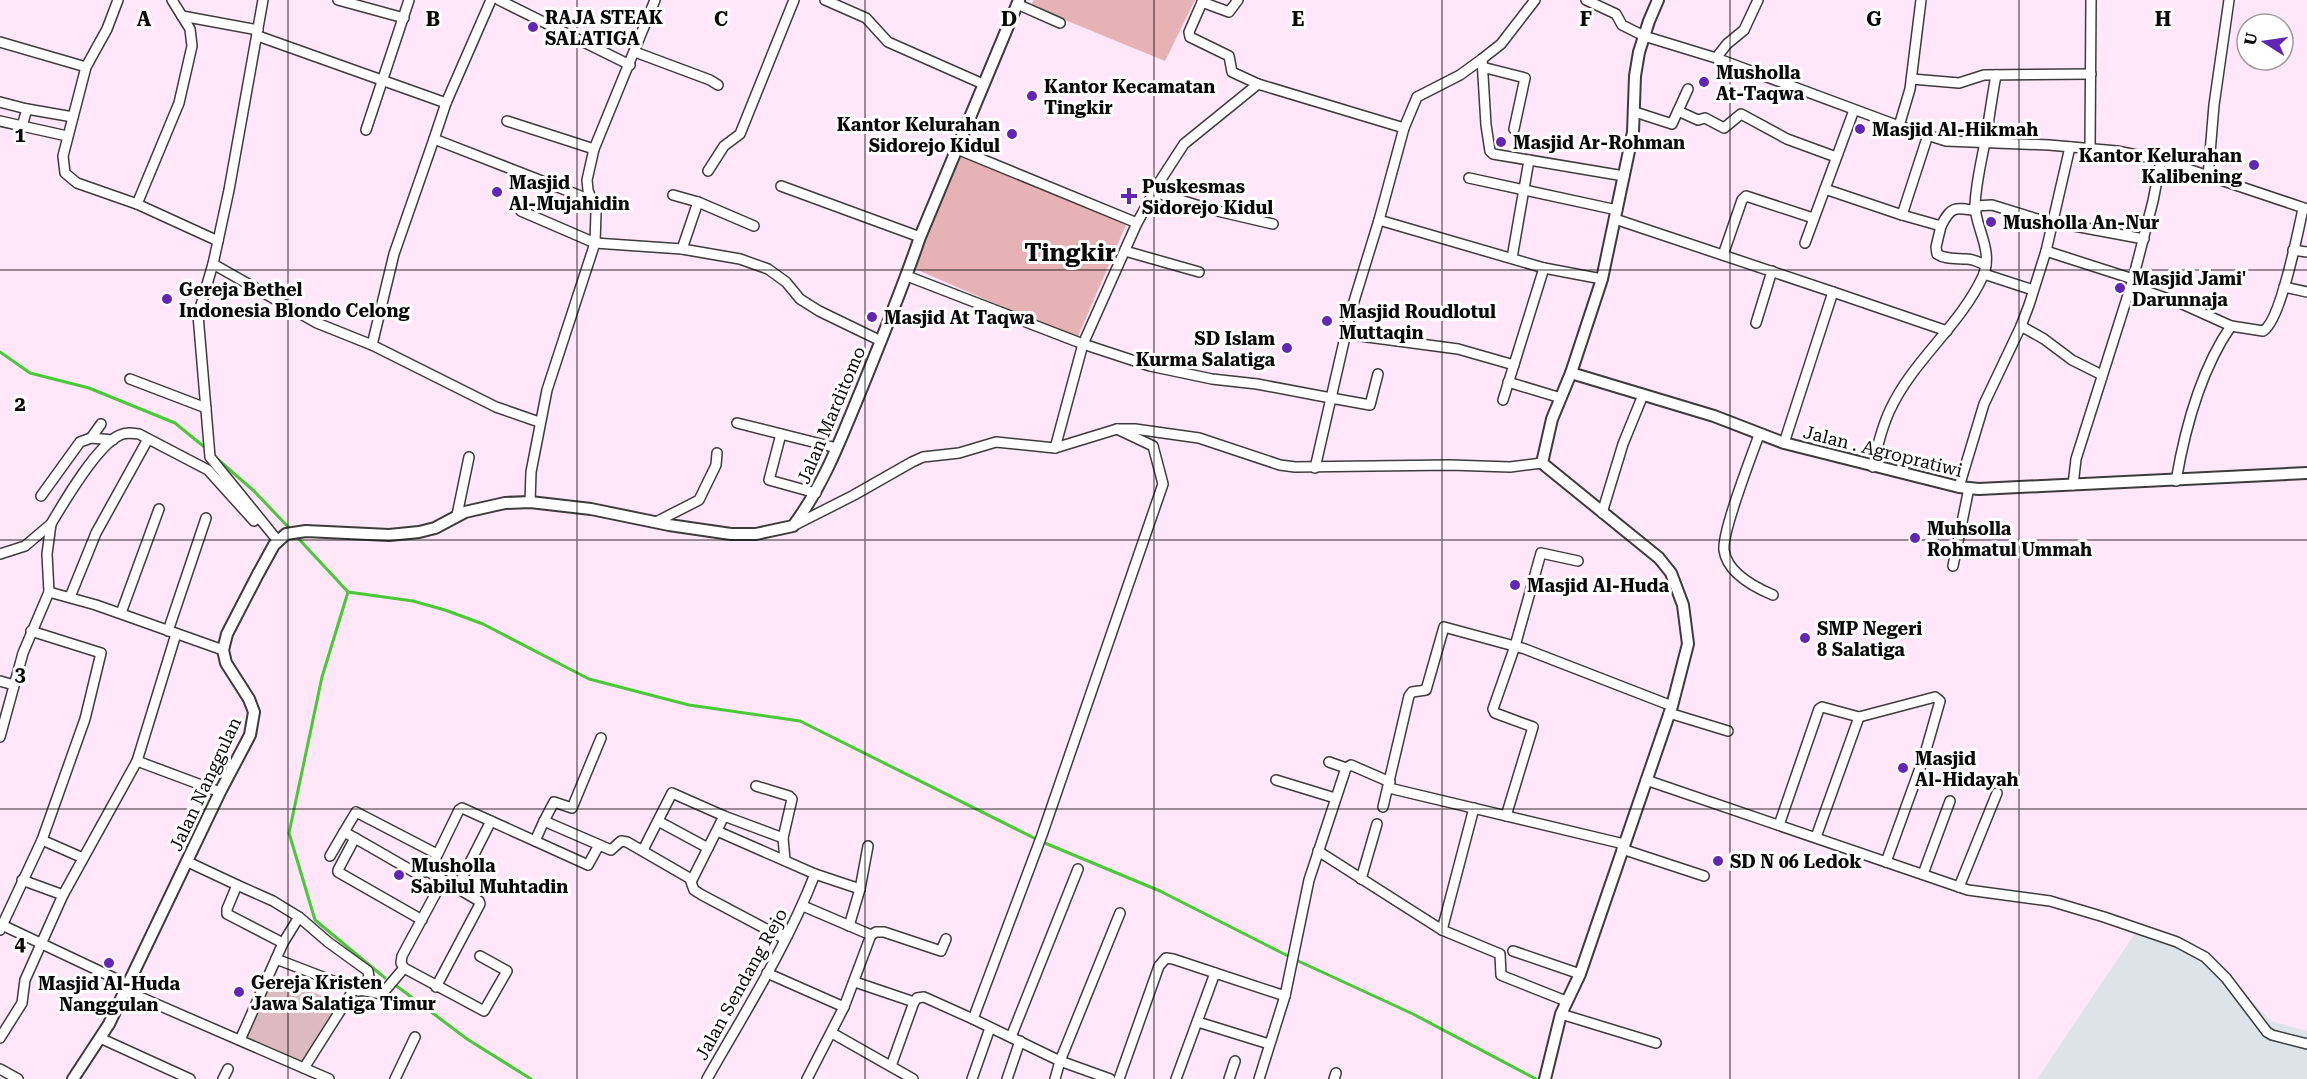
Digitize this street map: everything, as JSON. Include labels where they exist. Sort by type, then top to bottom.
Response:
[{"type":"street","points":[[118,0],[107,29],[86,67],[67,136],[63,164],[71,179],[137,204],[218,241]]},
{"type":"street","points":[[137,204],[183,88],[192,36],[172,0]]},
{"type":"street","points":[[263,0],[218,241],[198,315],[210,457],[280,540]]},
{"type":"street","points":[[338,0],[404,18]]},
{"type":"street","points":[[366,130],[409,0]]},
{"type":"street","points":[[372,345],[394,254],[446,103],[491,0]]},
{"type":"street","points":[[499,0],[630,65]]},
{"type":"street","points":[[530,502],[531,472],[547,390],[595,243],[596,212],[587,180],[594,149],[656,0]]},
{"type":"street","points":[[708,171],[725,145],[740,134],[794,0]]},
{"type":"street","points":[[825,0],[838,2],[866,18],[888,42],[983,84]]},
{"type":"street","points":[[1238,0],[1229,12],[1202,1],[1189,32],[1190,37],[1229,56],[1232,72],[1258,84],[1404,128]]},
{"type":"street","points":[[1315,468],[1345,334],[1404,128],[1417,97],[1482,63],[1501,44],[1535,0]]},
{"type":"street","points":[[1586,0],[1616,14],[1622,25],[1644,36],[1716,58],[1854,110],[1946,141],[2117,151],[2161,160],[2305,209],[2284,287],[2268,328],[2264,331],[2231,326],[2132,282],[2046,251]]},
{"type":"street","points":[[1542,463],[1552,419],[1571,373],[1602,279],[1633,132],[1635,76],[1644,36],[1658,0]]},
{"type":"street","points":[[1716,58],[1727,44],[1744,30],[1758,0]]},
{"type":"street","points":[[1899,126],[1912,79],[1921,0]]},
{"type":"street","points":[[2090,148],[2091,0]]},
{"type":"street","points":[[2208,177],[2214,105],[2229,0]]},
{"type":"street","points":[[1018,2],[1060,23]]},
{"type":"street","name":"Jalan Marditomo","points":[[793,526],[816,493],[837,448],[907,276],[920,237],[1018,2]]},
{"type":"street","points":[[182,16],[258,33],[446,103]]},
{"type":"street","points":[[0,42],[86,67]]},
{"type":"street","points":[[635,52],[718,85]]},
{"type":"street","points":[[1482,63],[1525,78],[1515,129]]},
{"type":"street","points":[[1482,63],[1486,125],[1491,153],[1624,176]]},
{"type":"street","points":[[1912,79],[1959,83],[1984,75],[2091,74]]},
{"type":"street","points":[[1874,467],[1879,437],[1891,408],[1913,374],[1964,311],[1985,269],[1983,233],[1975,209],[1979,166],[1996,75]]},
{"type":"street","points":[[1055,448],[1083,344],[1137,223],[1154,192],[1184,144],[1258,84]]},
{"type":"street","points":[[1635,112],[1671,124],[1688,89]]},
{"type":"street","points":[[0,102],[73,117]]},
{"type":"street","points":[[22,126],[27,109]]},
{"type":"street","points":[[1805,243],[1854,110]]},
{"type":"street","points":[[1678,111],[1699,120],[1705,118],[1724,128],[1741,114],[1787,139],[1836,157]]},
{"type":"street","points":[[0,121],[67,136]]},
{"type":"street","points":[[507,121],[594,149]]},
{"type":"street","points":[[1902,215],[1928,135]]},
{"type":"street","points":[[434,139],[591,200]]},
{"type":"street","points":[[1953,566],[1964,488],[1984,404],[2021,326],[2046,251],[2070,147]]},
{"type":"street","points":[[957,149],[1137,223]]},
{"type":"street","points":[[1512,258],[1529,160]]},
{"type":"street","points":[[2073,485],[2076,459],[2144,239],[2161,160]]},
{"type":"street","points":[[1469,178],[1616,214],[1723,255],[1947,331]]},
{"type":"street","points":[[781,186],[920,237]]},
{"type":"street","points":[[1825,189],[1941,226]]},
{"type":"street","points":[[1154,192],[1213,210],[1273,224]]},
{"type":"street","points":[[673,195],[698,202],[754,226]]},
{"type":"street","points":[[1723,255],[1742,200],[1746,196],[1813,218]]},
{"type":"street","points":[[682,249],[698,202]]},
{"type":"street","points":[[2033,290],[1966,258],[1942,257],[1937,254],[1936,247],[1941,226],[1947,213],[1958,208],[1975,209],[1992,205],[2037,219],[2144,239]]},
{"type":"street","points":[[521,211],[595,243],[682,249],[740,259],[768,269],[786,282],[800,299],[819,311],[881,341]]},
{"type":"street","points":[[1379,220],[1544,268],[1602,279]]},
{"type":"street","points":[[2293,250],[2307,252]]},
{"type":"street","points":[[1125,251],[1199,272]]},
{"type":"street","points":[[213,264],[317,323],[372,345],[477,399],[539,422]]},
{"type":"street","points":[[1503,400],[1544,268]]},
{"type":"street","points":[[1756,323],[1772,271]]},
{"type":"street","points":[[907,276],[1083,344],[1150,366],[1370,405],[1378,374]]},
{"type":"street","points":[[2284,287],[2307,292]]},
{"type":"street","points":[[1784,443],[1833,292]]},
{"type":"street","points":[[2021,326],[2044,339],[2072,360],[2102,375]]},
{"type":"street","points":[[2176,481],[2194,406],[2208,370],[2231,326]]},
{"type":"street","points":[[1345,334],[1458,349],[1514,365]]},
{"type":"street","name":"Jalan . Agropratiwi","points":[[1571,373],[1714,416],[1784,443],[1964,488],[2176,481],[2307,473]]},
{"type":"street","points":[[130,379],[206,408]]},
{"type":"street","points":[[1508,382],[1561,398]]},
{"type":"street","points":[[1602,513],[1623,444],[1643,395]]},
{"type":"street","points":[[737,423],[837,448]]},
{"type":"street","points":[[91,438],[101,424]]},
{"type":"street","points":[[973,1019],[1042,835],[1163,484],[1153,446],[1117,429]]},
{"type":"street","points":[[49,592],[121,613],[223,650],[226,634],[238,610],[280,540],[306,531],[389,535],[419,532],[435,528],[457,515],[504,503],[530,502],[591,509],[656,522],[745,535],[756,534],[793,526],[923,458],[959,453],[996,442],[1055,448],[1117,429],[1145,430],[1199,438],[1280,465],[1315,468],[1450,465],[1510,467],[1542,463],[1659,558],[1671,573],[1683,605],[1688,644],[1671,710],[1580,974],[1561,1014],[1545,1076]]},
{"type":"street","points":[[0,554],[25,546],[51,524],[93,460],[113,440],[130,433],[148,439],[208,470],[280,540]]},
{"type":"street","points":[[781,434],[769,480],[816,493]]},
{"type":"street","points":[[1759,435],[1728,527],[1724,550],[1739,575],[1757,588],[1773,595]]},
{"type":"street","points":[[42,496],[80,442],[91,438],[113,440]]},
{"type":"street","points":[[69,597],[96,533],[148,439]]},
{"type":"street","points":[[656,522],[699,501],[716,465],[717,453]]},
{"type":"street","points":[[457,515],[469,457]]},
{"type":"street","points":[[121,613],[159,509]]},
{"type":"street","points":[[0,1038],[22,1003],[25,980],[63,896],[137,761],[206,518]]},
{"type":"street","points":[[0,737],[31,631],[49,592],[47,554],[51,524]]},
{"type":"street","points":[[1506,816],[1534,729],[1532,726],[1493,710],[1515,646],[1540,553],[1578,561]]},
{"type":"street","points":[[1383,807],[1409,696],[1412,692],[1426,690],[1443,627],[1448,626],[1515,646],[1728,731]]},
{"type":"street","points":[[31,631],[99,651],[102,656],[85,719],[42,840],[1,926],[127,988],[304,1068],[314,1076],[329,1079]]},
{"type":"street","name":"Jalan Nanggulan","points":[[73,1079],[100,1038],[127,988],[220,792],[250,735],[254,712],[249,699],[226,663],[223,650]]},
{"type":"street","points":[[0,681],[14,685]]},
{"type":"street","points":[[1779,825],[1819,709],[1822,707],[1859,717],[1935,697],[1940,700],[1924,757],[1887,862]]},
{"type":"street","points":[[1816,837],[1859,717]]},
{"type":"street","points":[[535,841],[552,803],[573,807],[601,738]]},
{"type":"street","points":[[137,761],[220,792]]},
{"type":"street","points":[[1329,762],[1346,768]]},
{"type":"street","points":[[1259,1079],[1285,996],[1293,948],[1318,850],[1346,768],[1352,765],[1389,785],[1623,847],[1704,876]]},
{"type":"street","points":[[1276,780],[1335,798]]},
{"type":"street","points":[[1646,780],[1959,887],[1997,896],[2050,901],[2177,942],[2205,957],[2226,978],[2267,1032],[2307,1044]]},
{"type":"street","points":[[756,786],[792,798],[783,838],[785,860]]},
{"type":"street","points":[[643,850],[673,793],[724,816],[783,838]]},
{"type":"street","points":[[1959,887],[1997,793]]},
{"type":"street","points":[[1923,874],[1950,801]]},
{"type":"street","points":[[1442,930],[1474,808]]},
{"type":"street","points":[[429,872],[460,809],[588,865],[599,845]]},
{"type":"street","points":[[330,856],[356,812],[437,854]]},
{"type":"street","points":[[691,879],[724,816]]},
{"type":"street","points":[[457,888],[490,821]]},
{"type":"street","points":[[544,821],[611,850],[624,840],[691,879],[694,890],[702,895],[785,939]]},
{"type":"street","points":[[658,821],[708,848]]},
{"type":"street","points":[[1361,879],[1377,824]]},
{"type":"street","points":[[717,831],[815,874],[860,889]]},
{"type":"street","points":[[344,832],[414,872],[429,872],[479,901],[480,904],[436,987]]},
{"type":"street","points":[[355,838],[338,872],[422,921]]},
{"type":"street","points":[[42,840],[83,858]]},
{"type":"street","points":[[849,926],[860,889],[868,846]]},
{"type":"street","points":[[1318,850],[1442,930],[1500,954],[1501,975],[1566,1001]]},
{"type":"street","points":[[188,862],[273,901],[299,917],[328,942],[368,971],[369,977],[357,990],[304,1068]]},
{"type":"street","points":[[1007,1079],[1016,1039],[1078,869]]},
{"type":"street","name":"Jalan Sendang Rejo","points":[[707,1079],[803,906],[815,874]]},
{"type":"street","points":[[22,880],[63,896]]},
{"type":"street","points":[[443,880],[401,958],[401,964],[436,987],[484,1011],[507,971],[480,956]]},
{"type":"street","points":[[237,885],[226,910],[227,914],[283,944]]},
{"type":"street","points":[[803,906],[871,935]]},
{"type":"street","points":[[1054,1079],[1120,913]]},
{"type":"street","points":[[240,1040],[283,944],[299,917]]},
{"type":"street","points":[[807,1079],[844,1007],[871,935],[884,932],[941,951],[945,939]]},
{"type":"street","points":[[1513,951],[1580,974]]},
{"type":"street","points":[[1119,1079],[1158,966],[1166,958],[1173,958],[1285,996]]},
{"type":"street","points":[[276,959],[357,990],[377,994],[385,992],[404,968]]},
{"type":"street","points":[[767,973],[844,1007]]},
{"type":"street","points":[[1176,1079],[1215,973]]},
{"type":"street","points":[[855,982],[914,1002]]},
{"type":"street","points":[[891,1066],[914,1002],[917,998],[924,998],[1060,1061],[1109,1079]]},
{"type":"street","points":[[1561,1014],[1656,1043]]},
{"type":"street","points":[[1197,1022],[1269,1044]]},
{"type":"street","points":[[972,1079],[990,1028]]},
{"type":"street","points":[[832,1033],[891,1066],[903,1077],[913,1079]]},
{"type":"street","points":[[395,1079],[415,1037]]},
{"type":"street","points":[[100,1038],[190,1079]]},
{"type":"street","points":[[1229,1079],[1235,1061]]},
{"type":"street","points":[[0,1068],[18,1079]]},
{"type":"street","points":[[223,1079],[228,1069]]},
{"type":"shaded area","points":[[1034,0],[1195,0],[1165,61],[1031,6]]},
{"type":"shaded area","points":[[962,154],[1126,225],[1077,339],[913,268]]},
{"type":"shaded area","points":[[2138,929],[2198,951],[2219,967],[2271,1021],[2307,1031],[2307,1079],[2037,1079]]},
{"type":"shaded area","points":[[271,978],[341,1002],[302,1063],[244,1038]]},
{"type":"waterway","points":[[0,352],[30,373],[89,388],[175,423],[208,450]]},
{"type":"waterway","points":[[215,457],[254,491],[292,531]]},
{"type":"waterway","points":[[296,536],[348,592],[413,601],[445,610],[483,624],[589,679],[689,705],[800,721],[1040,841],[1160,891],[1290,957]]},
{"type":"waterway","points":[[348,592],[322,677],[289,833],[315,920],[385,978]]},
{"type":"waterway","points":[[1296,960],[1413,1014],[1536,1079]]},
{"type":"waterway","points":[[394,984],[467,1039],[531,1079]]},
{"type":"place","name":"RAJA STEAK SALATIGA","points":[[533,27]]},
{"type":"place","name":"Musholla At-Taqwa","points":[[1704,82]]},
{"type":"place","name":"Kantor Kecamatan Tingkir","points":[[1032,96]]},
{"type":"place","name":"Masjid Al-Hikmah","points":[[1860,129]]},
{"type":"place","name":"Kantor Kelurahan Sidorejo Kidul","points":[[1012,134]]},
{"type":"place","name":"Masjid Ar-Rohman","points":[[1501,142]]},
{"type":"place","name":"Kantor Kelurahan Kalibening","points":[[2254,165]]},
{"type":"place","name":"Masjid Al-Mujahidin","points":[[497,192]]},
{"type":"place","name":"Puskesmas Sidorejo Kidul","points":[[1129,196]]},
{"type":"place","name":"Musholla An-Nur","points":[[1991,222]]},
{"type":"place","name":"Masjid Jami' Darunnaja","points":[[2120,288]]},
{"type":"place","name":"Gereja Bethel Indonesia Blondo Celong","points":[[167,299]]},
{"type":"place","name":"Masjid At Taqwa","points":[[872,317]]},
{"type":"place","name":"Masjid Roudlotul Muttaqin","points":[[1327,321]]},
{"type":"place","name":"SD Islam Kurma Salatiga","points":[[1287,348]]},
{"type":"place","name":"Muhsolla Rohmatul Ummah","points":[[1915,538]]},
{"type":"place","name":"Masjid Al-Huda","points":[[1515,585]]},
{"type":"place","name":"SMP Negeri 8 Salatiga","points":[[1805,638]]},
{"type":"place","name":"Masjid Al-Hidayah","points":[[1903,768]]},
{"type":"place","name":"SD N 06 Ledok","points":[[1718,861]]},
{"type":"place","name":"Musholla Sabilul Muhtadin","points":[[399,875]]},
{"type":"place","name":"Masjid Al-Huda Nanggulan","points":[[109,963]]},
{"type":"place","name":"Gereja Kristen Jawa Salatiga Timur","points":[[239,992]]},
{"type":"district","name":"Tingkir","points":[[1070,253]]}]
